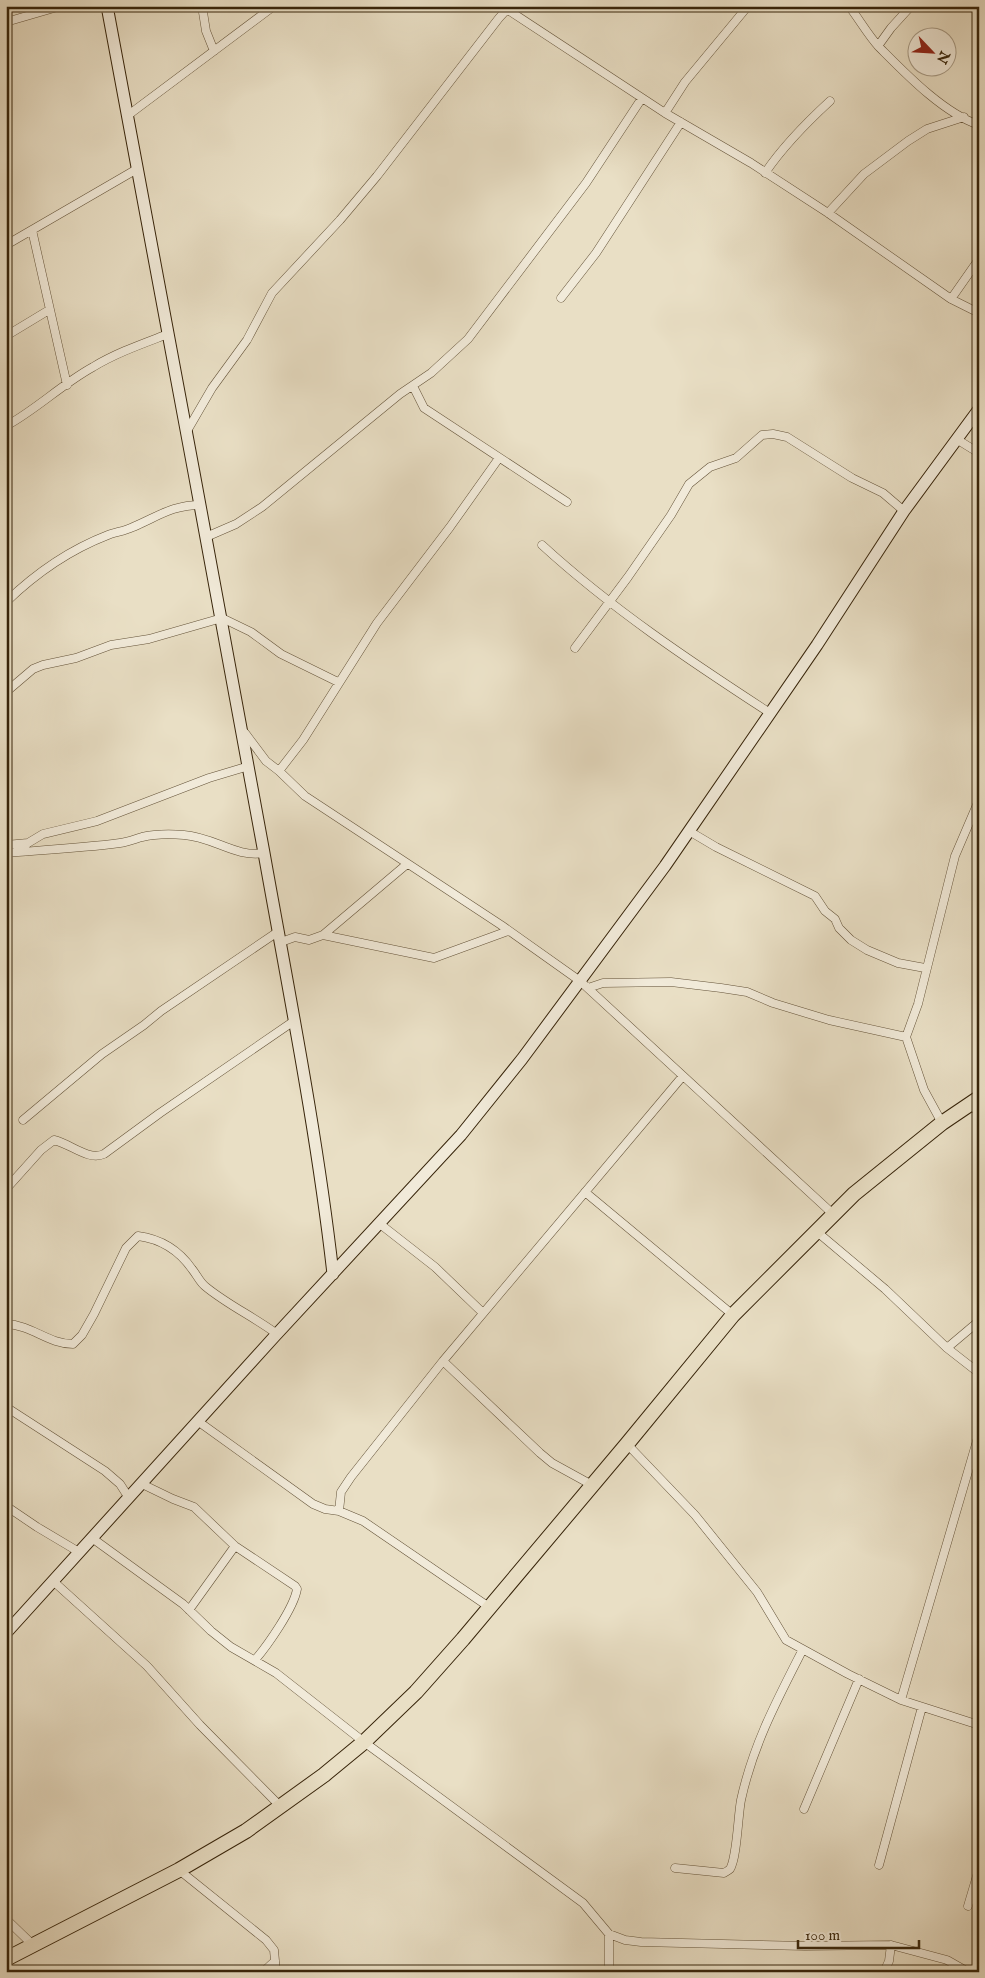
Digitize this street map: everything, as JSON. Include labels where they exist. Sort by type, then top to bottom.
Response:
[{"type":"highway","points":[[6,1959],[180,1870],[246,1830],[324,1775],[364,1742],[416,1692],[464,1639],[628,1444],[733,1315],[854,1194],[942,1123],[976,1105]]},
{"type":"main road","points":[[107,6],[244,732],[328,1225],[333,1274]]},
{"type":"main road","points":[[6,1633],[277,1334],[461,1136],[584,985],[770,713],[904,511],[979,409]]},
{"type":"street","points":[[6,22],[61,6]]},
{"type":"street","points":[[202,6],[206,31],[214,51]]},
{"type":"street","points":[[127,116],[274,6]]},
{"type":"street","points":[[738,18],[742,6]]},
{"type":"street","points":[[665,113],[685,82],[748,6]]},
{"type":"street","points":[[849,6],[878,46],[939,103],[979,125]]},
{"type":"street","points":[[878,46],[911,6]]},
{"type":"street","points":[[973,6],[979,10]]},
{"type":"street","points":[[188,431],[212,388],[251,333],[272,292],[340,220],[377,176],[507,7],[665,113],[766,173],[828,213],[951,299],[979,313]]},
{"type":"street","points":[[206,537],[236,524],[262,506],[303,474],[328,451],[431,373],[473,334],[586,183],[642,98]]},
{"type":"street","points":[[766,173],[782,149],[830,100]]},
{"type":"street","points":[[828,213],[864,174],[908,141],[927,129],[964,118]]},
{"type":"street","points":[[561,298],[596,253],[681,122]]},
{"type":"street","points":[[6,244],[137,169]]},
{"type":"street","points":[[32,230],[67,385]]},
{"type":"street","points":[[951,299],[979,259]]},
{"type":"street","points":[[6,336],[49,310]]},
{"type":"street","points":[[6,426],[43,403],[92,367],[168,334]]},
{"type":"street","points":[[413,386],[424,408],[567,502]]},
{"type":"street","points":[[575,648],[609,603],[670,515],[689,484],[710,467],[736,458],[762,435],[773,434],[787,437],[852,478],[883,493],[904,511]]},
{"type":"street","points":[[958,440],[979,453]]},
{"type":"street","points":[[279,771],[303,740],[377,623],[450,527],[499,458]]},
{"type":"street","points":[[6,602],[49,566],[80,548],[109,535],[131,528],[171,509],[184,505],[201,505]]},
{"type":"street","points":[[542,545],[609,603],[682,656],[770,713]]},
{"type":"street","points":[[6,692],[34,669],[43,665],[76,658],[111,645],[149,638],[222,618],[250,632],[281,654],[338,682]]},
{"type":"street","points":[[244,732],[266,761],[305,796],[508,930],[584,985],[833,1214]]},
{"type":"street","points":[[16,852],[43,834],[97,821],[209,778],[249,766]]},
{"type":"street","points":[[942,1123],[924,1090],[906,1037],[918,1004],[925,968],[955,856],[979,800]]},
{"type":"street","points":[[689,831],[716,847],[815,896],[825,911],[835,919],[842,932],[867,950],[898,963],[925,968]]},
{"type":"street","points":[[6,853],[124,843],[143,837],[184,835],[203,837],[242,854],[264,853]]},
{"type":"street","points":[[6,845],[28,843]]},
{"type":"street","points":[[23,1120],[102,1054],[161,1011],[280,937],[295,937],[309,940],[323,935],[407,864]]},
{"type":"street","points":[[323,935],[434,958],[508,930]]},
{"type":"street","points":[[584,985],[671,982],[747,992],[773,1003],[829,1020],[906,1037]]},
{"type":"street","points":[[6,1188],[41,1150],[54,1140],[63,1142],[92,1157],[104,1154],[294,1021]]},
{"type":"street","points":[[339,1510],[342,1492],[351,1477],[483,1313],[682,1077]]},
{"type":"street","points":[[585,1192],[733,1315]]},
{"type":"street","points":[[380,1224],[435,1267],[483,1313]]},
{"type":"street","points":[[816,1231],[885,1288],[947,1348],[979,1373]]},
{"type":"street","points":[[6,1324],[16,1324],[60,1344],[73,1344],[82,1335],[94,1314],[126,1248],[138,1236],[155,1238],[178,1253],[192,1268],[203,1286],[255,1317],[277,1334]]},
{"type":"street","points":[[947,1348],[979,1321]]},
{"type":"street","points":[[443,1362],[552,1463],[592,1486]]},
{"type":"street","points":[[6,1407],[105,1471],[120,1484],[129,1498]]},
{"type":"street","points":[[199,1422],[314,1504],[325,1509],[339,1510],[363,1521],[489,1607]]},
{"type":"street","points":[[901,1700],[978,1434]]},
{"type":"street","points":[[628,1444],[701,1522],[756,1592],[786,1640],[802,1651],[901,1700],[979,1726]]},
{"type":"street","points":[[142,1484],[194,1507],[235,1546],[288,1581],[297,1590],[276,1633],[256,1660]]},
{"type":"street","points":[[6,1506],[53,1538],[79,1552]]},
{"type":"street","points":[[92,1538],[189,1610],[211,1632],[231,1647],[276,1673],[364,1742],[583,1903],[609,1934],[626,1940],[641,1942],[805,1946],[891,1945],[947,1960],[968,1972]]},
{"type":"street","points":[[189,1610],[235,1546]]},
{"type":"street","points":[[53,1581],[147,1666],[200,1725],[280,1806]]},
{"type":"street","points":[[675,1868],[724,1873],[730,1868],[734,1858],[741,1801],[754,1752],[802,1651]]},
{"type":"street","points":[[804,1809],[859,1680]]},
{"type":"street","points":[[879,1865],[922,1706]]},
{"type":"street","points":[[968,1906],[979,1869]]},
{"type":"street","points":[[180,1870],[266,1940],[274,1950],[276,1972]]},
{"type":"street","points":[[6,1919],[33,1945]]},
{"type":"street","points":[[609,1934],[609,1972]]},
{"type":"street","points":[[884,1972],[889,1961],[891,1945]]},
{"type":"street","points":[[263,1972],[274,1961]]}]
